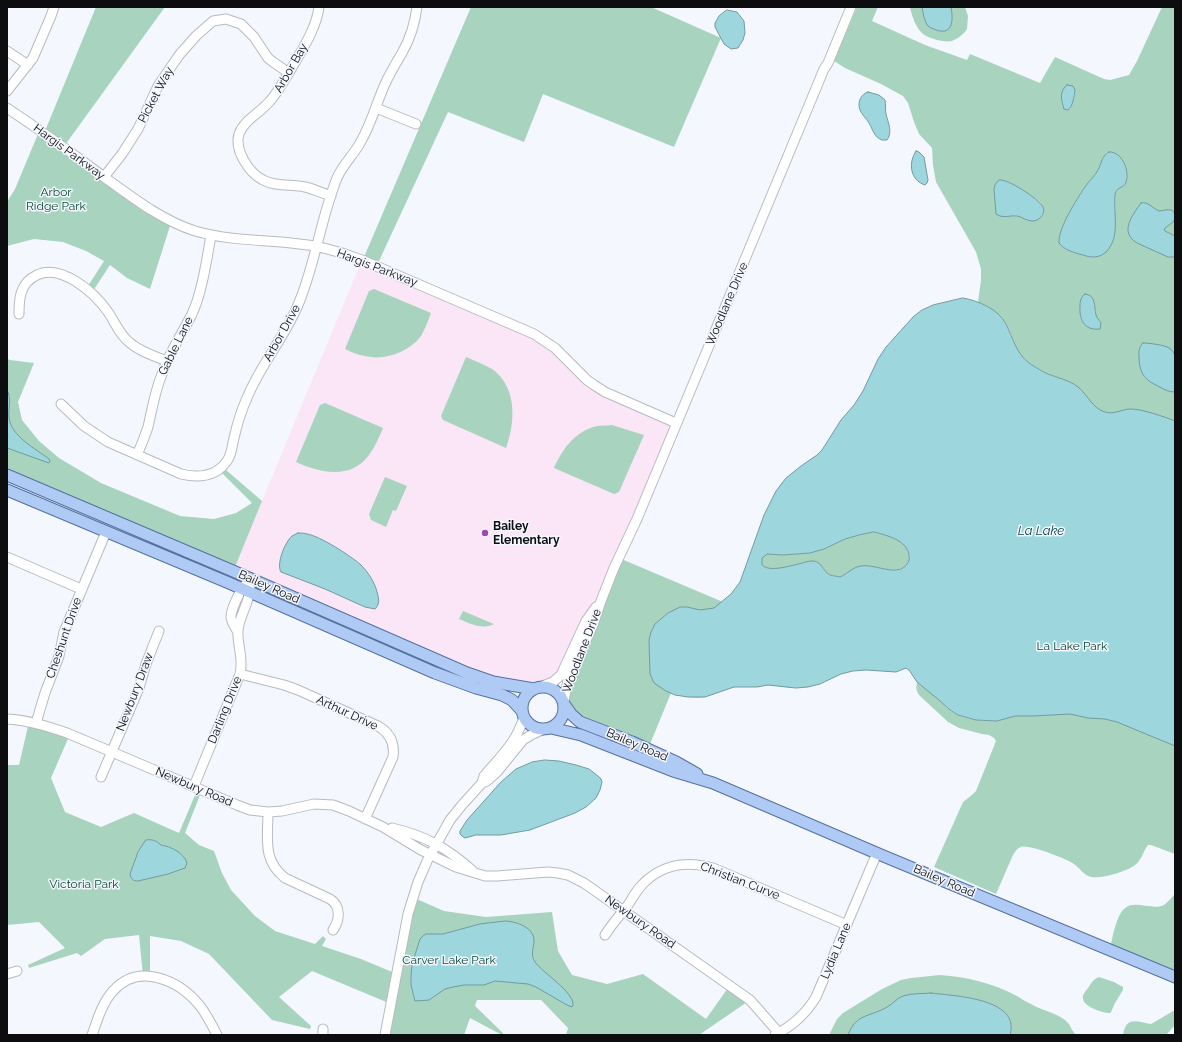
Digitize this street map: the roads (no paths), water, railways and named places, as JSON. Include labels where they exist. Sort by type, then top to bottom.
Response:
[{"type":"main road","name":"Bailey Road","points":[[7,475],[467,673],[493,682],[536,689]]},
{"type":"main road","name":"Bailey Road","points":[[7,490],[435,673],[469,686],[508,698],[512,700],[523,714]]},
{"type":"main road","points":[[542,687],[553,689],[564,702],[564,712],[561,720],[558,724],[547,729],[536,729],[531,726],[523,714],[522,706],[526,696],[542,687]]},
{"type":"main road","name":"Bailey Road","points":[[564,702],[571,714],[580,722],[620,737],[676,762],[713,783]]},
{"type":"main road","name":"Bailey Road","points":[[547,729],[581,735],[673,771],[713,783],[1175,978]]},
{"type":"street","points":[[7,91],[28,65],[37,50],[54,7]]},
{"type":"street","name":"Arbor Bay","points":[[319,7],[316,20],[311,31],[283,84],[272,100],[242,127],[238,136],[238,142],[243,158],[257,177],[275,185],[305,187],[331,196]]},
{"type":"street","name":"Arbor Drive","points":[[61,404],[84,426],[96,435],[108,442],[180,474],[202,476],[214,472],[226,462],[231,452],[241,412],[250,392],[262,368],[291,320],[300,300],[338,177],[344,164],[360,144],[387,79],[408,40],[414,25],[417,7]]},
{"type":"street","name":"Woodlane Drive","points":[[564,702],[568,680],[593,625],[614,568],[637,519],[851,7]]},
{"type":"street","name":"Picket Way","points":[[104,177],[122,154],[138,129],[158,86],[173,64],[188,45],[213,21],[226,19],[241,24],[254,37],[268,58],[289,73]]},
{"type":"street","points":[[7,51],[28,65]]},
{"type":"street","name":"Hargis Parkway","points":[[7,108],[161,216],[183,226],[211,235],[316,246],[362,260],[534,334],[555,348],[594,385],[676,423]]},
{"type":"street","points":[[376,108],[416,124]]},
{"type":"street","name":"Gable Lane","points":[[137,455],[148,427],[157,389],[167,361],[196,304],[202,284],[211,235]]},
{"type":"street","points":[[19,314],[21,290],[35,275],[48,272],[59,274],[81,286],[100,302],[121,334],[131,344],[167,361]]},
{"type":"street","name":"Cheshunt Drive","points":[[36,723],[45,693],[59,656],[64,632],[106,532]]},
{"type":"street","points":[[7,557],[81,589]]},
{"type":"street","name":"Darling Drive","points":[[194,786],[240,674],[242,659],[238,632],[231,616],[246,591],[250,579]]},
{"type":"street","name":"Woodlane Drive","points":[[536,689],[553,682],[561,675],[586,621],[601,601]]},
{"type":"street","name":"Newbury Draw","points":[[101,777],[139,688],[146,664],[159,631]]},
{"type":"street","name":"Arthur Drive","points":[[240,674],[290,687],[378,726],[388,733],[394,748],[393,757],[365,819]]},
{"type":"street","points":[[385,1035],[411,903],[430,854],[455,813],[482,783],[484,776],[512,744],[520,727],[523,714]]},
{"type":"street","name":"Newbury Road","points":[[7,719],[36,723],[67,733],[245,808],[268,812],[282,811],[314,804],[324,804],[341,808],[383,827],[456,867],[476,873],[492,876],[548,872],[568,875],[584,883],[750,1000],[777,1034]]},
{"type":"street","points":[[482,783],[488,781],[523,740],[531,735],[547,729]]},
{"type":"street","points":[[268,812],[267,848],[274,867],[279,874],[290,882],[333,901],[336,905],[338,913],[337,923],[334,930]]},
{"type":"street","name":"Newbury Road","points":[[383,827],[420,836],[460,859],[476,873]]},
{"type":"street","name":"Lydia Lane","points":[[777,1034],[799,1019],[811,1005],[820,989],[877,853]]},
{"type":"street","name":"Christian Curve","points":[[605,935],[640,887],[654,874],[668,867],[689,864],[704,865],[713,868],[847,925]]},
{"type":"street","points":[[7,974],[17,971]]},
{"type":"street","points":[[92,1035],[106,1001],[113,991],[129,979],[147,976],[167,981],[190,995],[206,1013],[217,1035]]},
{"type":"water","points":[[922,7],[951,7],[952,21],[949,28],[942,31],[929,27]]},
{"type":"water","points":[[727,10],[737,12],[744,21],[745,33],[738,48],[731,49],[724,44],[715,27],[715,23],[719,16]]},
{"type":"water","points":[[1067,85],[1073,86],[1075,90],[1072,104],[1068,110],[1064,109],[1061,96],[1064,87]]},
{"type":"water","points":[[868,92],[879,95],[885,100],[886,114],[890,131],[887,140],[879,139],[875,135],[860,110],[860,99]]},
{"type":"water","points":[[916,151],[924,157],[928,180],[925,185],[920,183],[913,175],[911,166],[913,156]]},
{"type":"water","points":[[1109,152],[1118,155],[1124,162],[1127,178],[1124,186],[1117,190],[1115,195],[1115,232],[1111,246],[1101,255],[1089,257],[1064,248],[1059,243],[1060,237],[1073,206],[1097,172],[1103,158]]},
{"type":"water","points":[[999,180],[1009,182],[1036,199],[1044,208],[1041,217],[1032,221],[1017,216],[1004,217],[996,214],[994,189]]},
{"type":"water","points":[[1141,203],[1148,204],[1159,211],[1173,211],[1175,216],[1174,221],[1164,229],[1175,236],[1175,256],[1168,257],[1137,243],[1132,239],[1128,229],[1129,224],[1131,218]]},
{"type":"water","points":[[1085,294],[1091,296],[1093,299],[1097,318],[1101,323],[1100,329],[1086,326],[1082,320],[1080,315],[1080,302]]},
{"type":"water","name":"La Lake","points":[[963,298],[988,306],[1003,319],[1015,345],[1021,355],[1029,363],[1043,372],[1075,385],[1097,408],[1108,413],[1136,409],[1175,421],[1175,746],[1117,722],[1070,714],[1015,716],[997,721],[976,720],[958,715],[917,682],[906,668],[896,672],[866,670],[853,671],[808,687],[796,688],[768,685],[757,687],[734,687],[705,697],[675,695],[654,683],[650,674],[649,640],[655,624],[668,613],[680,607],[700,610],[714,608],[731,594],[740,582],[764,515],[776,491],[786,478],[822,450],[841,420],[854,405],[863,391],[878,359],[886,347],[914,316],[933,305]],"holes":[[[874,532],[898,540],[903,544],[909,554],[909,560],[904,567],[901,569],[891,570],[871,566],[861,566],[840,577],[830,575],[820,564],[815,561],[778,568],[766,567],[762,565],[762,558],[767,554],[783,555],[810,553],[824,549],[845,539]]]},
{"type":"water","points":[[1143,343],[1164,346],[1173,351],[1175,356],[1175,392],[1164,389],[1151,382],[1142,373],[1139,352]]},
{"type":"water","points":[[7,390],[10,400],[9,418],[14,431],[25,442],[49,459],[49,463],[7,448]]},
{"type":"water","points":[[298,533],[320,538],[361,565],[371,578],[376,589],[379,601],[375,609],[365,607],[325,589],[281,572],[280,559],[284,548],[289,539]]},
{"type":"water","points":[[545,760],[559,761],[589,769],[601,779],[602,782],[596,798],[586,807],[575,813],[530,830],[501,835],[476,835],[465,838],[460,834],[460,831],[467,820],[501,782],[516,769],[532,762]]},
{"type":"water","points":[[146,840],[155,841],[178,852],[187,863],[185,868],[168,874],[138,881],[132,879],[130,874],[138,852]]},
{"type":"water","points":[[506,921],[520,924],[531,932],[534,941],[532,954],[535,962],[569,994],[572,1000],[572,1007],[528,984],[495,981],[484,985],[464,985],[445,989],[429,1000],[415,1001],[411,985],[412,964],[420,939],[423,936],[426,934],[443,934],[480,924]]},
{"type":"water","points":[[931,993],[969,998],[996,1006],[1006,1013],[1011,1023],[1010,1035],[848,1035],[855,1023],[864,1016],[887,1007],[901,997],[910,994]]},
{"type":"place","name":"Bailey Elementary","points":[[485,533]]},
{"type":"park label","name":"Arbor Ridge Park","points":[[56,199]]},
{"type":"park label","name":"La Lake Park","points":[[1072,646]]},
{"type":"park label","name":"Victoria Park","points":[[84,884]]},
{"type":"park label","name":"Carver Lake Park","points":[[449,960]]}]
